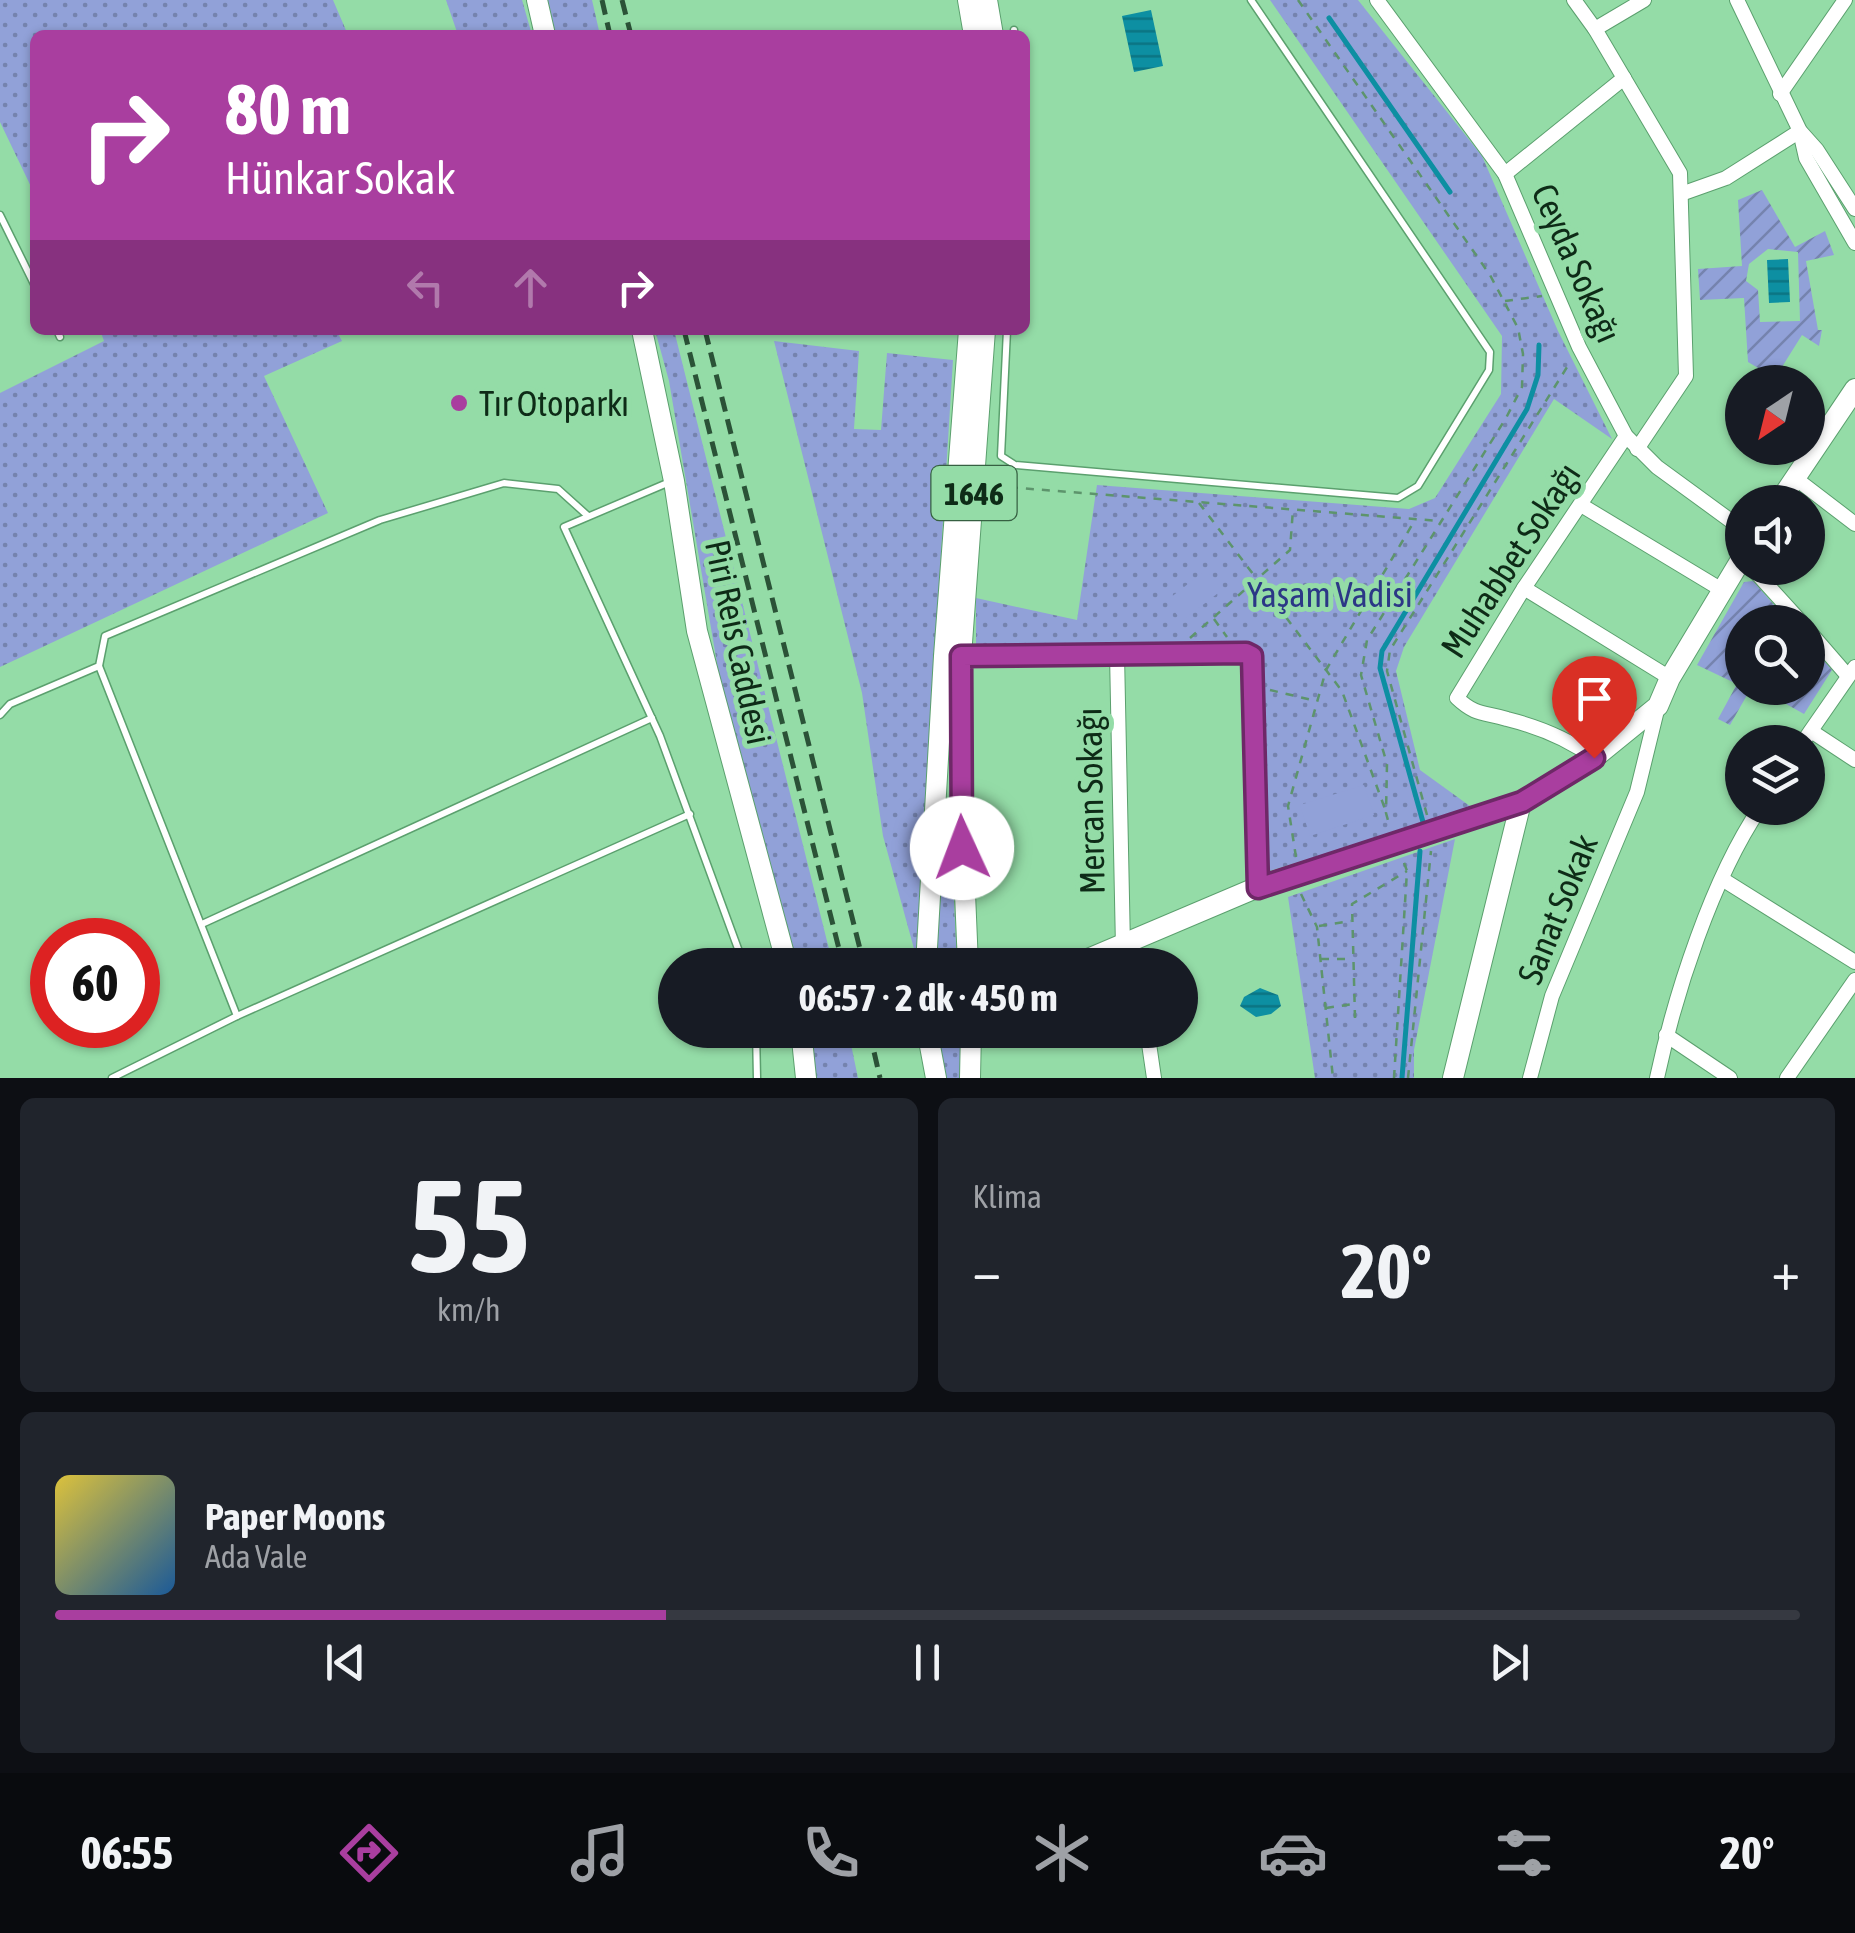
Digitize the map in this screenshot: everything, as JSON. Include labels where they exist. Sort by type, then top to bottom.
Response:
[{"type":"street","points":[[538,0],[543,30]]},
{"type":"street","points":[[968,0],[973,30]]},
{"type":"street","points":[[986,0],[992,30]]},
{"type":"street","name":"Ceyda Sokağı","points":[[1377,0],[1505,174],[1579,347],[1626,436],[1725,516]]},
{"type":"street","points":[[1574,0],[1595,28],[1680,173],[1686,376],[1638,449]]},
{"type":"street","points":[[1595,28],[1644,0]]},
{"type":"street","points":[[1737,0],[1800,131],[1818,150],[1855,209]]},
{"type":"street","points":[[1780,94],[1844,0]]},
{"type":"street","points":[[1505,174],[1624,78]]},
{"type":"street","points":[[1681,194],[1726,178],[1800,131]]},
{"type":"street","points":[[1800,131],[1806,158],[1855,243]]},
{"type":"street","name":"Piri Reis Caddesi","points":[[643,335],[674,481],[697,631],[782,948]]},
{"type":"street","name":"1646","points":[[927,948],[952,656],[969,335]]},
{"type":"street","name":"1646","points":[[967,948],[952,656],[975,485],[985,335]]},
{"type":"street","points":[[1790,485],[1847,417],[1855,389]]},
{"type":"street","name":"Muhabbet Sokağı","points":[[1594,758],[1569,739],[1506,718],[1473,713],[1457,698],[1524,588],[1626,436]]},
{"type":"street","points":[[1795,478],[1855,524]]},
{"type":"street","points":[[1581,505],[1722,590]]},
{"type":"street","points":[[1123,947],[1258,888],[1522,802],[1594,758],[1658,706],[1670,678],[1725,585]]},
{"type":"street","points":[[1767,585],[1785,605]]},
{"type":"street","points":[[1524,588],[1670,678]]},
{"type":"street","points":[[1815,725],[1851,671],[1825,646]]},
{"type":"street","name":"Mercan Sokağı","points":[[1118,654],[1123,947]]},
{"type":"street","points":[[952,656],[1252,656],[1258,888]]},
{"type":"street","name":"Sanat Sokak","points":[[1530,1078],[1552,996],[1637,792],[1658,706]]},
{"type":"street","points":[[1825,746],[1855,760]]},
{"type":"street","points":[[1453,1078],[1522,802]]},
{"type":"street","points":[[1657,1078],[1666,1035],[1722,879],[1748,825]]},
{"type":"street","points":[[1722,879],[1855,962]]},
{"type":"street","points":[[1787,1078],[1855,980]]},
{"type":"street","points":[[1666,1035],[1730,1078]]},
{"type":"street","points":[[803,1048],[806,1078]]},
{"type":"street","points":[[930,1048],[936,1078]]},
{"type":"street","points":[[970,1078],[971,1048]]},
{"type":"street","points":[[1150,1048],[1154,1078]]},
{"type":"lane","points":[[1007,335],[1001,456],[1015,465],[1398,498],[1418,486],[1490,370],[1490,352],[1252,0]]},
{"type":"lane","points":[[0,215],[30,276]]},
{"type":"lane","points":[[674,481],[564,526],[652,718],[738,948]]},
{"type":"lane","points":[[236,1016],[99,666],[105,636],[397,515],[504,482],[558,490],[588,516]]},
{"type":"lane","points":[[0,716],[10,704],[99,666]]},
{"type":"lane","points":[[202,924],[652,718]]},
{"type":"lane","points":[[112,1078],[236,1016],[690,814]]},
{"type":"lane","points":[[756,1048],[757,1078]]},
{"type":"path","points":[[1298,0],[1490,275],[1518,328],[1523,354],[1522,387],[1367,640],[1361,675],[1386,764],[1386,813]]},
{"type":"path","points":[[1504,301],[1556,294]]},
{"type":"path","points":[[1429,821],[1387,670],[1390,650],[1579,347]]},
{"type":"path","points":[[975,485],[1441,521]]},
{"type":"path","points":[[1198,502],[1342,691],[1390,826]]},
{"type":"path","points":[[1189,638],[1290,550],[1293,509]]},
{"type":"path","points":[[1296,860],[1288,806],[1326,670],[1416,519]]},
{"type":"path","points":[[1213,618],[1236,650]]},
{"type":"path","points":[[1262,688],[1317,701]]},
{"type":"path","points":[[1408,1078],[1431,847]]},
{"type":"path","points":[[1394,1078],[1407,871],[1403,858]]},
{"type":"path","points":[[1355,1018],[1352,904],[1407,871]]},
{"type":"path","points":[[1300,893],[1317,926],[1333,1078]]},
{"type":"path","points":[[1317,926],[1352,921]]},
{"type":"path","points":[[1321,959],[1354,959]]},
{"type":"path","points":[[1326,1008],[1355,1004]]},
{"type":"green space","points":[[0,0],[333,0],[346,30],[30,30],[30,185],[0,122]]},
{"type":"green space","points":[[446,0],[522,0],[531,30],[456,30]]},
{"type":"green space","points":[[547,0],[592,0],[599,30],[555,30]]},
{"type":"green space","name":"Yaşam Vadisi","points":[[1270,0],[1358,0],[1482,156],[1558,331],[1612,439],[1554,399],[1404,647],[1396,671],[1420,770],[1474,809],[1266,872],[1259,652],[976,646],[976,598],[1077,620],[1097,485],[1409,509],[1435,498],[1501,394],[1502,336]]},
{"type":"green space","points":[[1762,190],[1795,247],[1825,231],[1834,255],[1806,261],[1818,330],[1822,330],[1819,346],[1802,335],[1783,365],[1748,362],[1744,298],[1700,300],[1698,269],[1742,266],[1738,200]],"holes":[[[1768,249],[1798,252],[1800,321],[1760,322],[1758,290],[1746,281],[1749,264]]]},
{"type":"green space","points":[[102,335],[339,335],[342,341],[264,376],[328,513],[0,667],[0,393],[104,341]]},
{"type":"green space","points":[[656,335],[675,335],[829,948],[792,948],[720,681],[669,381]]},
{"type":"green space","points":[[774,341],[859,351],[854,429],[881,430],[887,353],[953,360],[916,948],[883,836],[862,693]]},
{"type":"green space","points":[[1206,570],[1222,590],[1182,621],[1166,601]]},
{"type":"green space","points":[[1742,585],[1757,585],[1774,605],[1731,605]]},
{"type":"green space","points":[[1725,616],[1725,678],[1697,665]]},
{"type":"green space","points":[[1825,662],[1832,670],[1825,681]]},
{"type":"green space","points":[[1726,705],[1741,705],[1730,725],[1718,719]]},
{"type":"green space","points":[[1788,705],[1810,705],[1804,714]]},
{"type":"green space","points":[[1364,785],[1374,815],[1310,836],[1300,805]]},
{"type":"green space","points":[[949,798],[956,948],[936,948]]},
{"type":"green space","points":[[1455,839],[1414,1050],[1414,1078],[1315,1078],[1288,897]]},
{"type":"green space","points":[[812,1048],[852,1048],[858,1078],[815,1078]]},
{"type":"green space","points":[[940,1048],[961,1048],[960,1078],[946,1078]]},
{"type":"shaded area","points":[[1151,10],[1163,66],[1134,72],[1122,16]]},
{"type":"shaded area","points":[[1788,259],[1790,302],[1769,303],[1767,260]]},
{"type":"shaded area","points":[[1260,988],[1278,995],[1281,1006],[1271,1014],[1256,1017],[1240,1006],[1244,997]]},
{"type":"waterway","points":[[1329,18],[1450,192]]},
{"type":"waterway","points":[[1423,822],[1380,668],[1382,651],[1527,409],[1538,375],[1539,345]]},
{"type":"waterway","points":[[1402,1078],[1420,851]]},
{"type":"railway","points":[[602,0],[609,30]]},
{"type":"railway","points":[[622,0],[630,30]]},
{"type":"railway","points":[[685,335],[839,948]]},
{"type":"railway","points":[[706,335],[860,948]]},
{"type":"railway","points":[[873,1048],[880,1078]]},
{"type":"place","name":"Tır Otoparkı","points":[[459,403]]},
{"type":"route","points":[[962,848],[961,656],[1252,656],[1258,888],[1522,802],[1594,758]]}]
